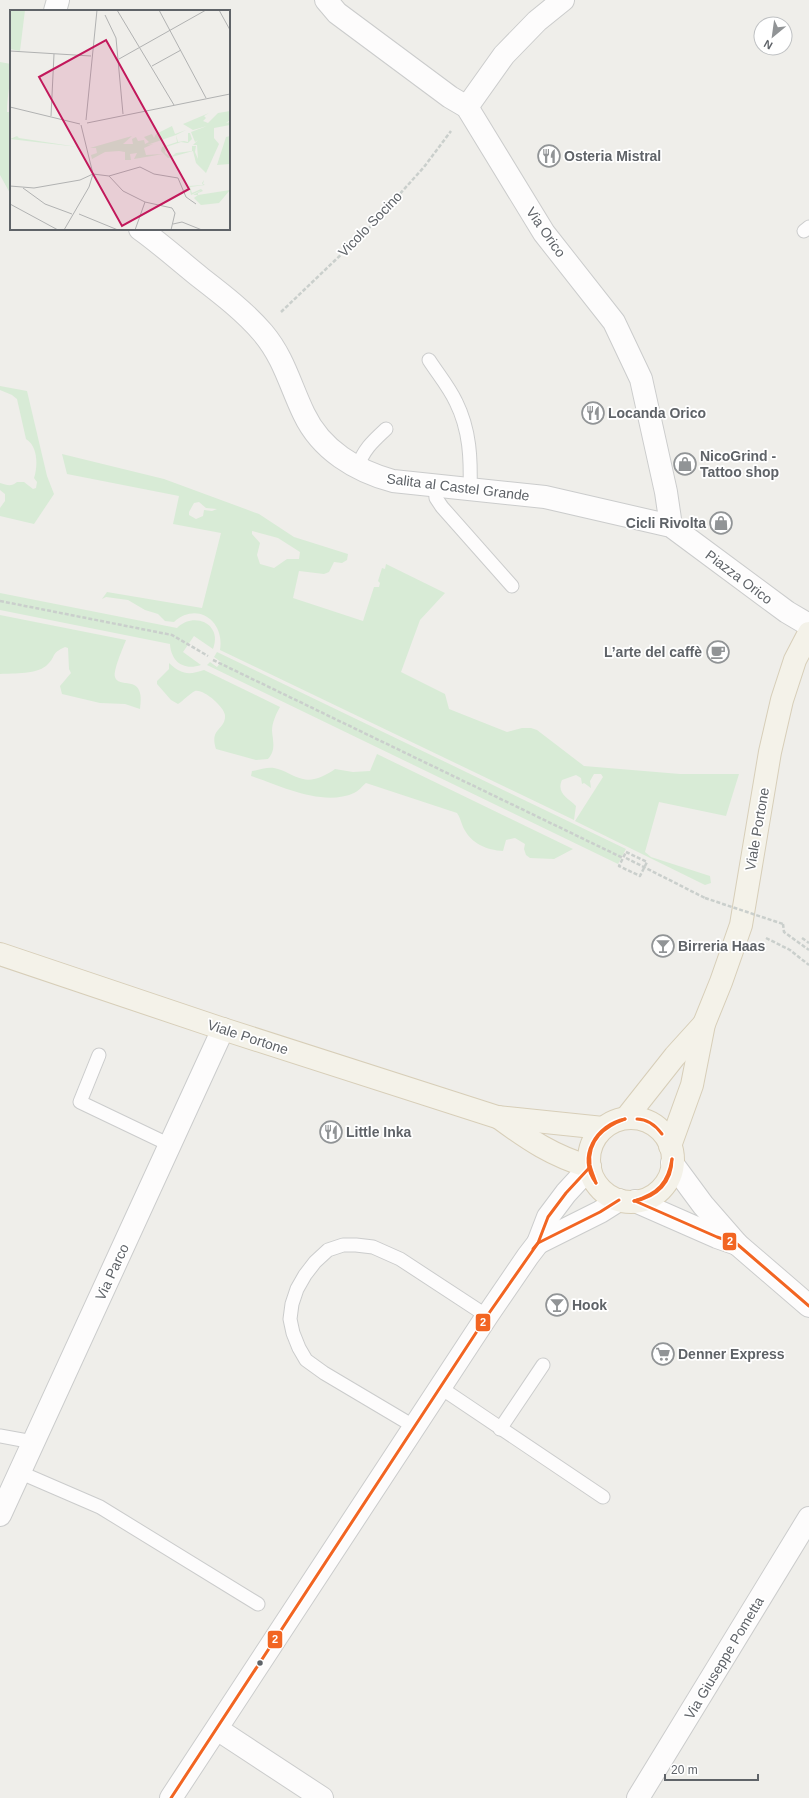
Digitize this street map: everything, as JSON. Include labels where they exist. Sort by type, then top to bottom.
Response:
[{"type":"main road","name":"Viale Portone","points":[[671,1155],[692,1085],[704,1024],[721,982],[740,925],[770,752],[782,700],[795,660],[809,633]]},
{"type":"main road","name":"Viale Portone","points":[[0,954],[223,1029],[498,1116],[603,1128]]},
{"type":"main road","name":"Viale Portone","points":[[626,1118],[675,1056],[704,1024]]},
{"type":"main road","name":"Viale Portone","points":[[498,1116],[534,1143],[566,1160],[590,1167]]},
{"type":"main road","points":[[626,1118],[648,1122],[661,1132],[671,1155],[668,1178],[662,1188],[653,1195],[627,1201],[603,1191],[592,1176],[589,1157],[591,1146],[603,1128],[626,1118]]},
{"type":"street","points":[[55,10],[58,0]]},
{"type":"street","name":"Via Orico","points":[[326,0],[338,13],[450,97],[467,107],[544,233],[614,322],[641,379],[666,492],[671,526]]},
{"type":"street","points":[[467,107],[504,55],[537,21],[563,0]]},
{"type":"street","name":"Salita al Castel Grande","points":[[141,230],[224,295],[261,331],[280,358],[304,414],[313,428],[339,456],[357,468],[373,475],[393,480],[544,498],[671,526]]},
{"type":"street","name":"Piazza Orico","points":[[671,526],[787,612],[809,625]]},
{"type":"street","name":"Via Parco","points":[[0,1515],[223,1029]]},
{"type":"street","points":[[671,1155],[703,1205],[737,1244],[809,1306]]},
{"type":"street","points":[[171,1798],[487,1316],[538,1243],[548,1217],[566,1193],[590,1167]]},
{"type":"street","points":[[538,1243],[600,1212],[627,1201],[737,1244]]},
{"type":"street","name":"Via Giuseppe Pometta","points":[[638,1798],[809,1518]]},
{"type":"street","points":[[217,1729],[322,1798]]},
{"type":"lane","points":[[429,360],[455,400],[461,413],[469,442],[471,459],[470,490]]},
{"type":"lane","points":[[357,468],[362,454],[368,446],[386,429]]},
{"type":"lane","points":[[435,486],[436,498],[442,507],[512,586]]},
{"type":"lane","points":[[99,1055],[80,1102],[170,1145]]},
{"type":"lane","points":[[415,1427],[324,1373],[306,1360],[293,1333],[290,1319],[292,1304],[297,1289],[305,1275],[315,1262],[328,1250],[343,1245],[356,1245],[373,1248],[400,1260],[487,1316]]},
{"type":"lane","points":[[500,1428],[543,1365]]},
{"type":"lane","points":[[441,1388],[603,1497]]},
{"type":"lane","points":[[0,1436],[33,1442]]},
{"type":"lane","points":[[19,1472],[100,1507],[258,1604]]},
{"type":"path","name":"Vicolo Socino","points":[[261,331],[372,226],[424,167],[467,107]]},
{"type":"path","points":[[0,601],[172,635],[208,656]]},
{"type":"path","points":[[213,660],[644,867],[704,898],[782,924],[784,932],[809,950]]},
{"type":"path","points":[[626,852],[647,862],[644,867],[640,876],[620,866],[625,858],[626,852]]},
{"type":"path","points":[[740,925],[790,950],[809,965]]},
{"type":"path","points":[[802,938],[809,943]]},
{"type":"green space","points":[[0,62],[10,64],[7,112],[10,112],[10,193],[0,175]]},
{"type":"green space","points":[[0,386],[27,391],[47,476],[54,494],[34,524],[0,516],[0,508],[5,501],[5,494],[0,490],[0,483],[13,485],[17,482],[24,482],[33,489],[36,488],[37,482],[34,478],[36,468],[35,451],[30,442],[26,439],[17,399],[0,390]]},
{"type":"green space","points":[[62,454],[164,479],[259,514],[294,537],[348,554],[347,560],[342,563],[334,562],[329,572],[324,574],[299,571],[293,598],[363,621],[374,587],[379,587],[380,583],[378,581],[382,568],[385,569],[386,564],[445,593],[420,620],[401,672],[445,694],[449,709],[507,732],[522,728],[537,730],[584,766],[680,774],[739,774],[726,816],[659,802],[645,852],[651,857],[710,876],[711,883],[705,885],[575,821],[603,777],[601,774],[594,774],[590,781],[591,788],[584,783],[582,784],[581,778],[576,775],[562,780],[562,792],[566,798],[576,806],[574,820],[220,650],[218,630],[208,617],[192,613],[183,616],[174,622],[165,621],[158,614],[145,610],[128,600],[106,597],[102,599],[107,592],[202,608],[221,533],[173,524],[179,496],[67,474]],"holes":[[[199,502],[206,508],[217,509],[212,511],[204,510],[203,516],[196,519],[189,515],[189,512],[194,503]],[[252,531],[278,538],[300,552],[299,559],[287,559],[274,568],[260,564],[257,555],[260,543],[252,534]]]},
{"type":"green space","points":[[0,593],[177,628],[184,623],[198,621],[205,623],[214,633],[215,640],[213,649],[194,636],[183,652],[201,665],[189,667],[179,663],[176,660],[170,644],[0,610]]},
{"type":"green space","points":[[0,615],[126,640],[117,664],[115,677],[117,681],[136,686],[139,690],[141,698],[140,709],[125,704],[100,703],[62,694],[60,686],[71,673],[69,669],[68,648],[65,647],[55,653],[51,661],[44,668],[26,673],[0,674]]},
{"type":"green space","points":[[217,652],[626,849],[618,864],[207,665],[210,662],[217,667],[221,662],[214,657]]},
{"type":"green space","points":[[169,663],[178,670],[186,673],[194,673],[204,670],[280,707],[273,725],[273,749],[271,756],[268,759],[256,760],[216,749],[214,742],[215,737],[225,720],[224,712],[213,699],[199,691],[193,692],[178,704],[171,700],[157,684],[157,681],[169,669]]},
{"type":"green space","points":[[377,754],[573,849],[554,859],[530,858],[526,855],[524,849],[525,844],[515,838],[506,840],[503,851],[491,849],[480,845],[470,838],[466,833],[457,813],[366,783],[354,793],[342,797],[329,798],[302,794],[251,776],[252,771],[269,768],[278,769],[307,780],[328,774],[335,769],[353,772],[370,771]]},
{"type":"transit line","name":"2","points":[[596,1183],[590,1173],[588,1163],[592,1143],[606,1127],[625,1119]]},
{"type":"transit line","name":"2","points":[[596,1183],[590,1165],[591,1148],[594,1141],[604,1130],[625,1119]]},
{"type":"transit line","name":"2","points":[[637,1119],[644,1120],[651,1124],[662,1134]]},
{"type":"transit line","name":"2","points":[[634,1201],[656,1191],[665,1181],[672,1159]]},
{"type":"transit line","name":"2","points":[[634,1201],[650,1196],[662,1187],[669,1175],[672,1159]]},
{"type":"transit line","name":"2","points":[[171,1798],[487,1316],[538,1243],[548,1217],[566,1193],[590,1167]]},
{"type":"transit line","name":"2","points":[[533,1249],[538,1243],[600,1212],[619,1200]]},
{"type":"transit line","name":"2","points":[[635,1201],[717,1237],[737,1244],[809,1306]]},
{"type":"place","name":"Osteria Mistral","points":[[549,156]]},
{"type":"place","name":"Locanda Orico","points":[[593,413]]},
{"type":"place","name":"NicoGrind - Tattoo shop","points":[[685,464]]},
{"type":"place","name":"Cicli Rivolta","points":[[721,523]]},
{"type":"place","name":"L’arte del caffè","points":[[718,652]]},
{"type":"place","name":"Birreria Haas","points":[[663,946]]},
{"type":"place","name":"Little Inka","points":[[331,1132]]},
{"type":"place","name":"Hook","points":[[557,1305]]},
{"type":"place","name":"Denner Express","points":[[663,1354]]}]
